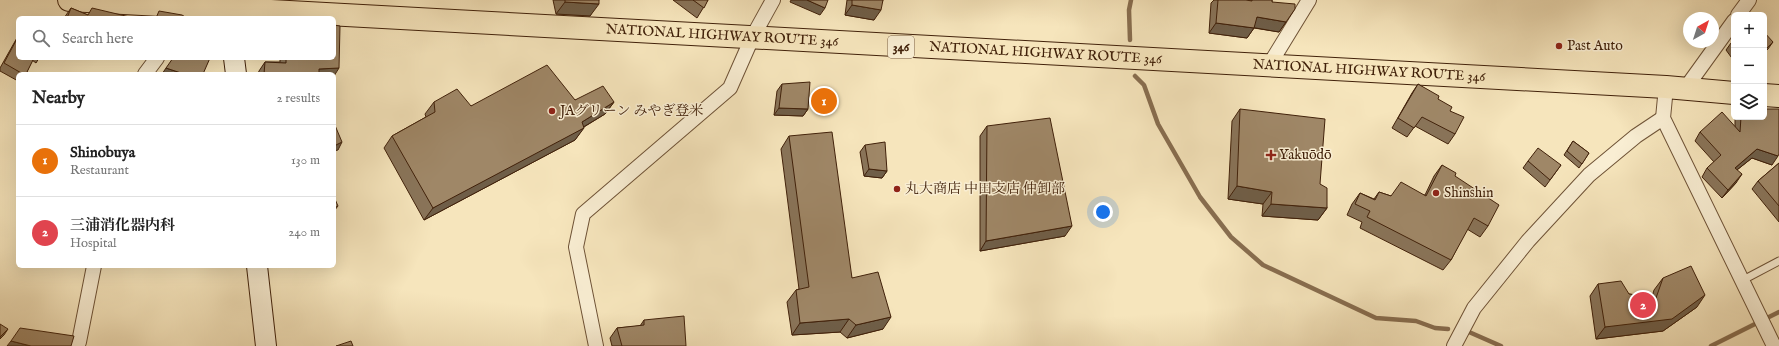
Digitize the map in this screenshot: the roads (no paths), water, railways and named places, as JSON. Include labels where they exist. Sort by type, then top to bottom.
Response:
[{"type":"highway","name":"NATIONAL HIGHWAY ROUTE 346","points":[[69,0],[185,12],[229,9],[1268,67],[1675,88],[1731,93]]},
{"type":"highway","points":[[1767,95],[1779,96]]},
{"type":"main road","points":[[234,60],[236,72]]},
{"type":"main road","points":[[257,268],[266,346]]},
{"type":"street","points":[[596,346],[576,247],[583,214],[730,88],[752,38],[773,0]]},
{"type":"street","points":[[1268,67],[1309,0]]},
{"type":"street","points":[[1740,12],[1749,0]]},
{"type":"street","points":[[1454,346],[1474,308],[1528,241],[1590,175],[1636,136],[1663,118],[1675,88],[1731,24]]},
{"type":"street","points":[[146,72],[156,60]]},
{"type":"street","points":[[1663,118],[1774,346]]},
{"type":"street","points":[[77,346],[94,268]]},
{"type":"lane","points":[[1743,280],[1779,261]]},
{"type":"waterway","points":[[1130,40],[1129,10],[1131,0]]},
{"type":"waterway","points":[[1135,76],[1144,85],[1158,124],[1200,197],[1231,237],[1263,265],[1376,318],[1416,321],[1435,328],[1448,329]]},
{"type":"waterway","points":[[1711,346],[1779,312]]},
{"type":"waterway","points":[[1469,332],[1501,346]]},
{"type":"place","name":"Past Auto","points":[[1559,46]]},
{"type":"place","name":"Shinobuya","points":[[824,101]]},
{"type":"place","name":"JAグリーン みやぎ登米","points":[[552,111]]},
{"type":"place","name":"Yakuōdō","points":[[1271,155]]},
{"type":"place","name":"丸大商店 中田支店 仲卸部","points":[[897,189]]},
{"type":"place","name":"Shinshin","points":[[1436,193]]},
{"type":"place","name":"三浦消化器内科","points":[[1643,305]]}]
